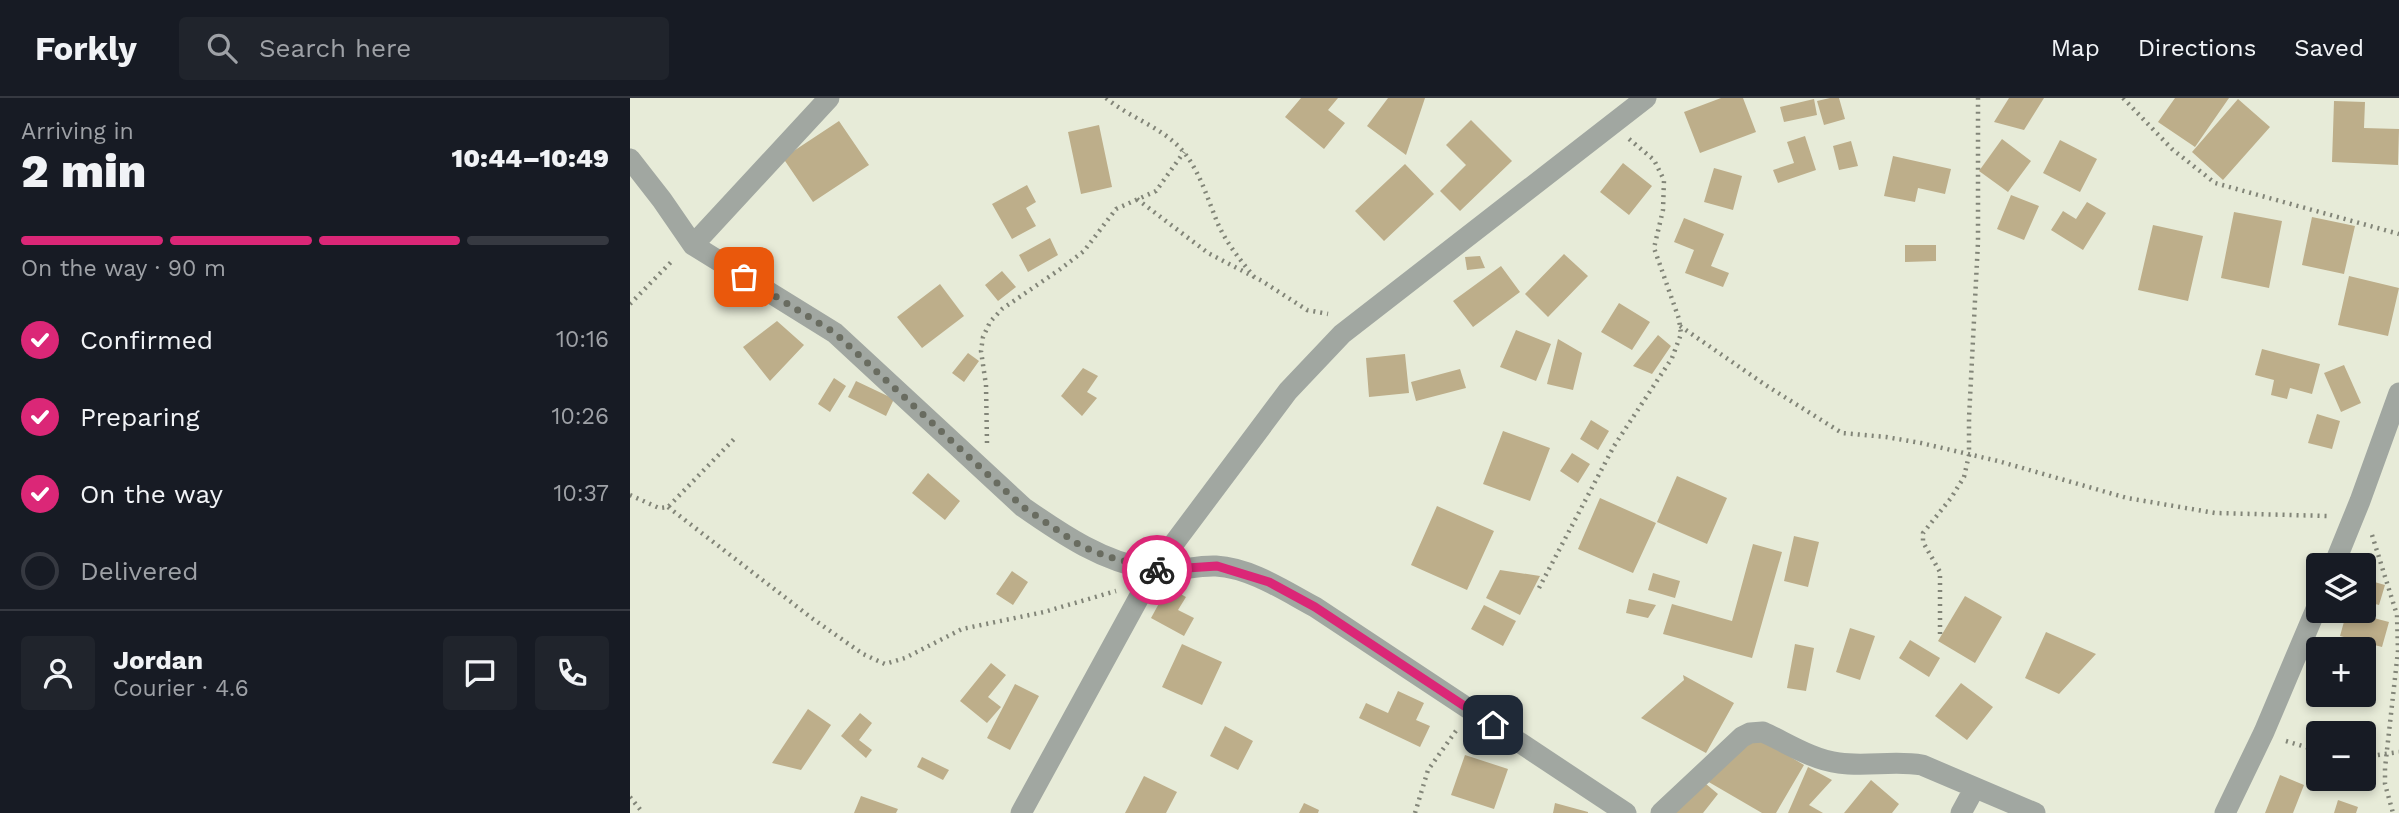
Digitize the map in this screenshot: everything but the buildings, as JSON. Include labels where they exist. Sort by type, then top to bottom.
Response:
[{"type":"street","points":[[699,248],[829,98]]},
{"type":"street","points":[[1021,813],[1150,576],[1289,391],[1317,358],[1364,317],[1646,98]]},
{"type":"street","points":[[630,159],[699,248],[835,333],[1023,507],[1081,546],[1150,576],[1217,566],[1269,582],[1315,607],[1626,813]]},
{"type":"street","points":[[2339,553],[2399,393]]},
{"type":"street","points":[[2225,813],[2264,732],[2310,623]]},
{"type":"street","points":[[1661,813],[1742,737],[1756,732],[1826,761],[1842,764],[1907,762],[1922,765],[2035,813]]},
{"type":"street","points":[[1961,813],[1974,789]]},
{"type":"path","points":[[1106,98],[1167,136],[1184,152],[1200,179],[1219,226],[1256,279]]},
{"type":"path","points":[[1940,634],[1940,572],[1923,542],[1923,533],[1964,477],[1969,455],[1978,242],[1978,98]]},
{"type":"path","points":[[2123,98],[2172,149],[2215,183],[2399,234]]},
{"type":"path","points":[[1539,588],[1614,446],[1672,358],[1678,344],[1680,326],[1654,247],[1662,210],[1664,180],[1654,160],[1612,124]]},
{"type":"path","points":[[988,475],[986,385],[981,351],[983,337],[990,322],[1002,309],[1084,251],[1115,209],[1156,191],[1184,152]]},
{"type":"path","points":[[1136,199],[1208,253],[1316,313],[1364,317]]},
{"type":"path","points":[[630,304],[676,258],[699,248]]},
{"type":"path","points":[[1680,326],[1777,393],[1842,433],[1886,437],[1969,455],[2127,498],[2215,513],[2357,509],[2398,615],[2398,651],[2385,784],[2393,813]]},
{"type":"path","points":[[630,495],[659,508],[668,507],[736,437]]},
{"type":"path","points":[[668,507],[813,619],[863,654],[885,664],[905,658],[962,629],[1044,612],[1150,576]]},
{"type":"path","points":[[1415,813],[1427,770],[1471,710]]},
{"type":"path","points":[[2264,732],[2306,748]]},
{"type":"path","points":[[2376,755],[2399,752]]},
{"type":"path","points":[[630,797],[643,813]]},
{"type":"way so far","points":[[744,277],[835,333],[1023,507],[1055,530],[1081,546],[1106,556],[1157,570]]},
{"type":"route","points":[[1157,570],[1217,566],[1269,582],[1315,607],[1493,725]]}]
